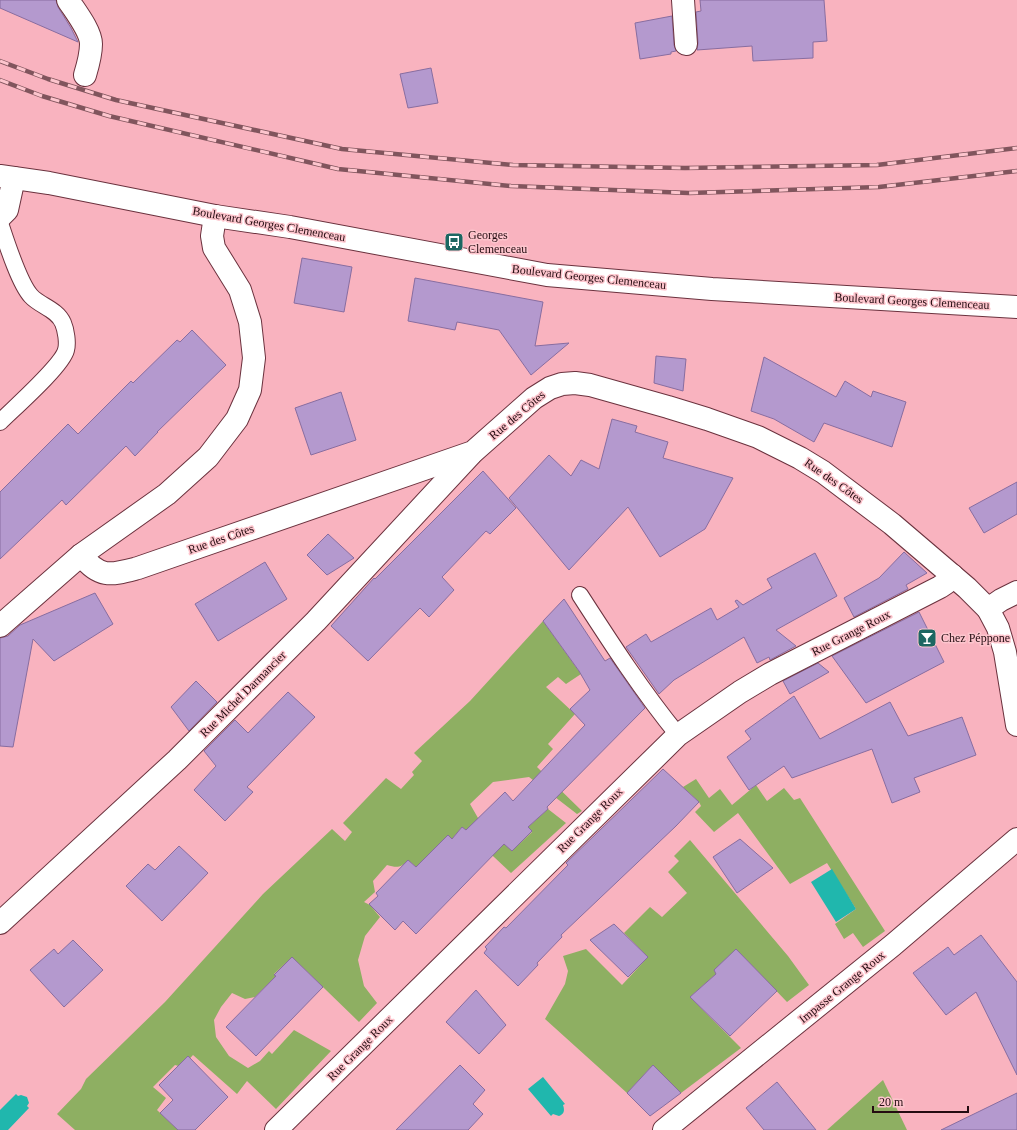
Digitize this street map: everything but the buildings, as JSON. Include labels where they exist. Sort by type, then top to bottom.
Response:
[{"type":"street","points":[[68,0],[88,33],[91,43],[90,57],[85,75]]},
{"type":"street","points":[[683,0],[686,44]]},
{"type":"street","points":[[0,217],[7,210],[7,177]]},
{"type":"street","name":"Boulevard Georges Clemenceau","points":[[7,177],[50,183],[215,216],[290,227],[547,274],[712,289],[1017,307]]},
{"type":"street","points":[[0,626],[81,555],[167,494],[208,457],[237,419],[250,390],[254,358],[250,322],[240,290],[214,248],[212,236],[215,216]]},
{"type":"street","name":"Rue des Côtes","points":[[81,555],[90,567],[103,573],[119,573],[146,565],[473,452],[534,398],[550,388],[562,384],[575,383],[590,385],[707,419],[758,437],[800,458],[823,472],[892,524],[952,575],[988,609],[998,628],[1005,652],[1017,725]]},
{"type":"street","name":"Rue Michel Darmancier","points":[[0,923],[177,760],[316,621],[473,452]]},
{"type":"street","name":"Rue Grange Roux","points":[[276,1130],[678,735],[740,692],[770,674],[940,587],[946,583],[952,575]]},
{"type":"street","points":[[988,609],[1017,592]]},
{"type":"street","name":"Impasse Grange Roux","points":[[664,1130],[893,945],[1017,839]]},
{"type":"lane","points":[[0,223],[25,287],[31,296],[55,312],[63,323],[66,337],[66,350],[58,364],[0,422]]},
{"type":"lane","points":[[580,595],[618,652],[678,735]]},
{"type":"green space","points":[[543,621],[581,674],[566,684],[558,677],[546,687],[575,714],[548,744],[553,749],[537,767],[582,811],[577,814],[529,777],[493,782],[470,804],[478,818],[512,851],[532,832],[528,827],[548,809],[566,823],[511,873],[462,827],[452,839],[448,835],[416,867],[408,860],[399,867],[387,865],[373,881],[375,892],[364,902],[370,905],[380,917],[365,936],[358,960],[364,986],[377,1003],[359,1022],[292,957],[274,974],[276,976],[255,997],[245,999],[232,993],[221,1007],[214,1020],[216,1037],[229,1056],[248,1068],[260,1061],[269,1051],[272,1054],[294,1030],[331,1051],[276,1109],[247,1081],[237,1094],[193,1055],[182,1067],[175,1065],[153,1087],[166,1098],[157,1110],[178,1130],[75,1130],[57,1114],[81,1089],[86,1079],[165,1002],[263,894],[332,829],[345,841],[352,832],[343,823],[386,778],[401,789],[414,775],[412,772],[422,761],[414,753],[470,701]]},
{"type":"green space","points":[[696,779],[709,798],[720,789],[732,805],[756,785],[767,801],[784,788],[794,800],[800,798],[885,931],[863,947],[853,933],[844,939],[835,924],[856,909],[827,863],[790,884],[738,813],[714,832],[695,812],[701,806],[699,802],[683,787]]},
{"type":"green space","points":[[690,840],[788,956],[809,985],[787,1002],[736,949],[716,974],[690,997],[741,1048],[681,1093],[653,1065],[627,1093],[545,1019],[565,984],[568,971],[563,956],[586,949],[622,985],[648,957],[624,933],[650,907],[662,917],[687,893],[668,872],[679,861],[674,856]]},
{"type":"green space","points":[[883,1080],[907,1130],[827,1130]]},
{"type":"water","points":[[832,869],[856,909],[836,922],[811,882]]},
{"type":"water","points":[[543,1077],[565,1104],[563,1105],[564,1112],[559,1116],[553,1114],[551,1116],[528,1089]]},
{"type":"water","points":[[16,1094],[18,1096],[21,1095],[27,1097],[29,1103],[27,1106],[29,1108],[8,1130],[0,1130],[0,1110]]},
{"type":"railway","points":[[0,61],[48,79],[116,100],[342,149],[513,165],[685,168],[877,165],[1017,148]]},
{"type":"railway","points":[[0,80],[42,96],[109,116],[338,169],[511,186],[689,193],[879,187],[1017,171]]},
{"type":"place","name":"Georges Clemenceau","points":[[454,242]]},
{"type":"place","name":"Chez Péppone","points":[[927,638]]}]
